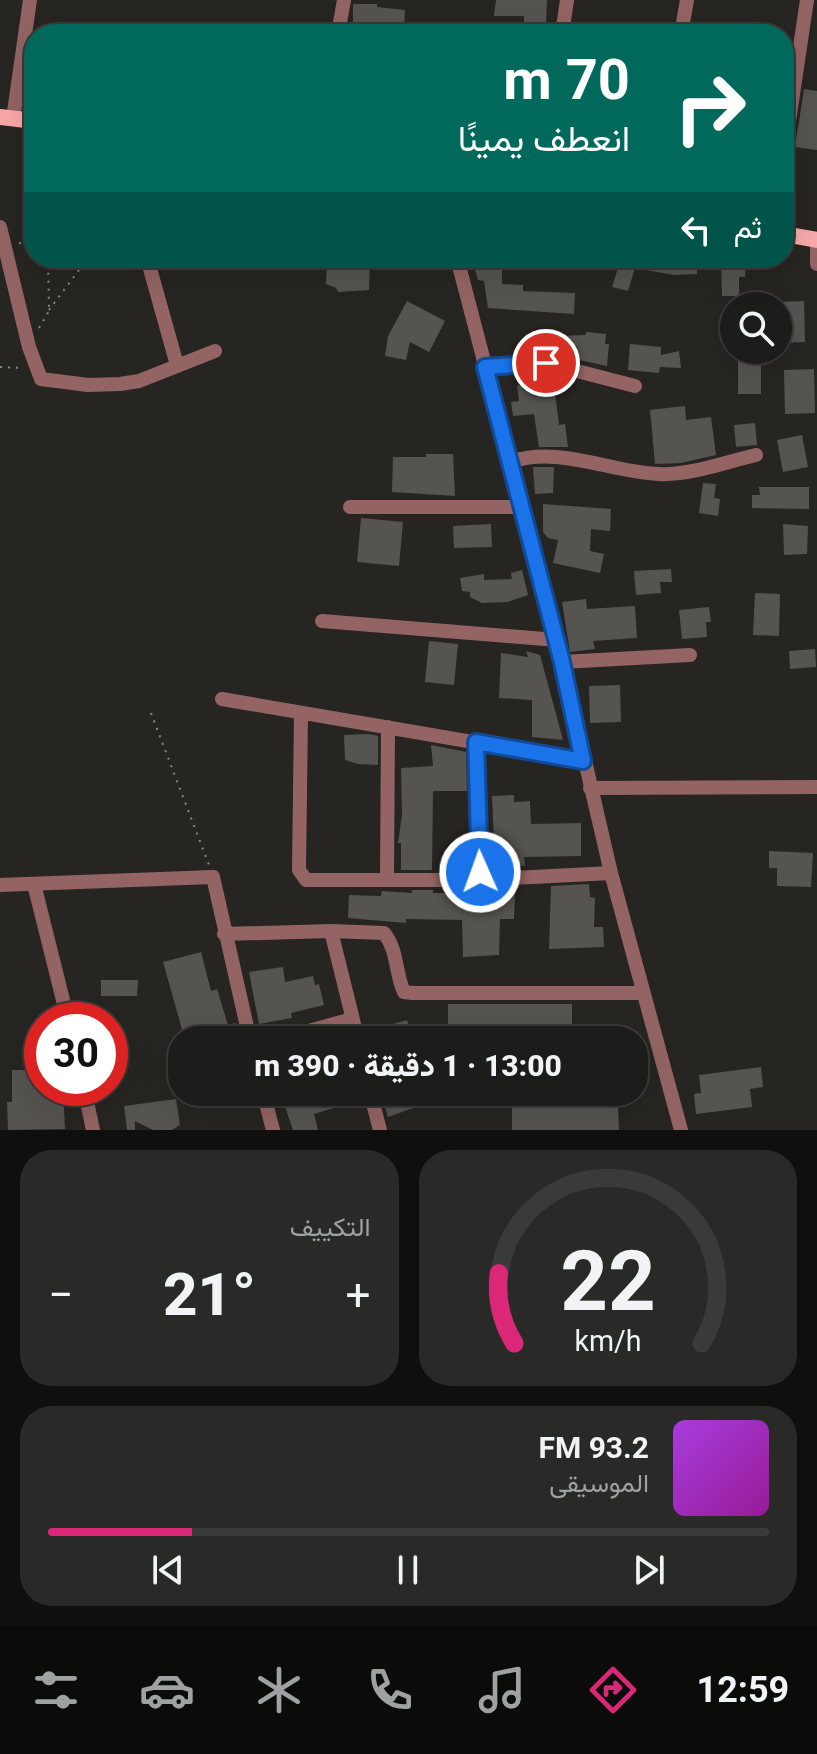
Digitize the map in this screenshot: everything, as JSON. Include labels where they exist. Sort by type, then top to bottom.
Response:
[{"type":"main road","points":[[794,236],[817,240]]},
{"type":"street","points":[[25,24],[30,0]]},
{"type":"street","points":[[340,24],[344,0]]},
{"type":"street","points":[[563,24],[567,0]]},
{"type":"street","points":[[683,24],[687,0]]},
{"type":"street","points":[[794,88],[807,0]]},
{"type":"street","points":[[6,118],[24,30]]},
{"type":"street","points":[[2,234],[29,347],[41,379],[47,382],[104,385],[139,381],[215,351]]},
{"type":"street","points":[[817,240],[817,264]]},
{"type":"street","points":[[150,268],[177,365]]},
{"type":"street","points":[[460,268],[557,640],[611,873],[681,1130]]},
{"type":"street","points":[[485,367],[546,363],[635,386]]},
{"type":"street","points":[[510,462],[523,457],[550,456],[666,474],[756,455]]},
{"type":"street","points":[[350,507],[522,507]]},
{"type":"street","points":[[322,621],[557,640]]},
{"type":"street","points":[[562,662],[690,655]]},
{"type":"street","points":[[222,699],[583,761]]},
{"type":"street","points":[[301,713],[299,870],[306,880],[476,880],[611,873]]},
{"type":"street","points":[[387,879],[388,727]]},
{"type":"street","points":[[476,742],[480,872],[476,880]]},
{"type":"street","points":[[590,788],[817,787]]},
{"type":"street","points":[[0,885],[213,877],[247,1026]]},
{"type":"street","points":[[34,884],[64,1002]]},
{"type":"street","points":[[331,931],[354,1026]]},
{"type":"street","points":[[224,934],[384,933],[392,947],[404,992],[644,993]]},
{"type":"street","points":[[327,1026],[352,1019]]},
{"type":"street","points":[[88,1106],[93,1130]]},
{"type":"street","points":[[267,1106],[273,1130]]},
{"type":"street","points":[[374,1106],[380,1130]]},
{"type":"path","points":[[2,234],[24,242]]},
{"type":"path","points":[[48,268],[49,311]]},
{"type":"path","points":[[29,347],[49,311],[81,268]]},
{"type":"path","points":[[0,367],[35,368]]},
{"type":"path","points":[[151,713],[213,877]]},
{"type":"building","points":[[496,0],[547,0],[546,22],[529,24],[524,22],[524,16],[494,16]]},
{"type":"building","points":[[353,4],[377,4],[377,7],[405,10],[404,24],[353,24]]},
{"type":"building","points":[[804,89],[817,91],[817,150],[795,147]]},
{"type":"building","points":[[327,268],[370,268],[369,290],[338,292],[326,284]]},
{"type":"building","points":[[474,268],[502,268],[502,284],[523,285],[523,291],[575,293],[574,314],[488,308],[484,281],[478,280]]},
{"type":"building","points":[[618,268],[635,268],[628,291],[612,287]]},
{"type":"building","points":[[635,268],[697,268],[697,274],[674,275]]},
{"type":"building","points":[[721,268],[745,268],[745,277],[739,277],[739,292],[722,292]]},
{"type":"building","points":[[407,301],[445,321],[429,352],[410,342],[406,360],[385,356],[388,336]]},
{"type":"building","points":[[792,301],[804,301],[805,342],[792,342]]},
{"type":"building","points":[[586,332],[606,334],[605,344],[609,344],[607,366],[560,356],[560,336],[586,335]]},
{"type":"building","points":[[630,344],[661,347],[661,355],[679,351],[681,368],[660,367],[659,373],[628,370]]},
{"type":"building","points":[[738,364],[761,364],[761,394],[738,394]]},
{"type":"building","points":[[814,369],[815,413],[785,414],[784,370]]},
{"type":"building","points":[[541,382],[542,386],[554,385],[559,425],[565,424],[568,447],[539,447],[534,414],[513,416],[511,402],[519,401],[517,385]]},
{"type":"building","points":[[685,406],[686,420],[711,417],[716,455],[681,463],[655,464],[650,410]]},
{"type":"building","points":[[755,423],[757,445],[736,447],[734,425]]},
{"type":"building","points":[[802,435],[808,467],[783,472],[777,440]]},
{"type":"building","points":[[426,454],[453,454],[455,496],[392,492],[393,457],[426,457]]},
{"type":"building","points":[[533,467],[554,467],[553,493],[535,494]]},
{"type":"building","points":[[703,483],[716,484],[714,498],[720,499],[718,516],[699,513]]},
{"type":"building","points":[[759,487],[809,487],[809,509],[752,508],[752,495],[760,495]]},
{"type":"building","points":[[543,504],[611,509],[610,531],[591,529],[590,551],[604,554],[600,573],[553,563],[558,540],[548,538],[543,532]]},
{"type":"building","points":[[361,518],[403,522],[399,566],[357,562]]},
{"type":"building","points":[[491,524],[492,547],[454,548],[453,526]]},
{"type":"building","points":[[783,524],[808,526],[807,554],[784,555]]},
{"type":"building","points":[[671,569],[672,582],[660,582],[661,593],[636,595],[634,571]]},
{"type":"building","points":[[522,570],[528,595],[507,602],[482,603],[470,597],[470,592],[462,591],[460,578],[484,574],[484,580],[512,579],[511,573]]},
{"type":"building","points":[[755,593],[780,594],[779,636],[753,635]]},
{"type":"building","points":[[586,599],[587,609],[635,606],[637,638],[593,641],[595,649],[570,652],[562,602]]},
{"type":"building","points":[[709,607],[711,622],[706,622],[707,637],[682,639],[679,610]]},
{"type":"building","points":[[429,641],[458,644],[454,685],[425,682]]},
{"type":"building","points":[[815,649],[816,667],[790,669],[789,651]]},
{"type":"building","points":[[526,651],[540,655],[563,740],[532,737],[532,700],[499,698],[501,653],[528,657]]},
{"type":"building","points":[[620,685],[621,722],[590,723],[589,686]]},
{"type":"building","points":[[344,735],[378,736],[378,765],[345,760]]},
{"type":"building","points":[[431,745],[466,752],[467,791],[433,791],[432,870],[401,870],[401,843],[398,843],[402,815],[401,768],[433,766]]},
{"type":"building","points":[[514,795],[514,802],[530,801],[531,824],[581,823],[581,856],[524,857],[525,866],[495,863],[492,796]]},
{"type":"building","points":[[769,851],[813,853],[811,887],[777,886],[777,868],[769,868]]},
{"type":"building","points":[[589,884],[590,897],[595,898],[594,927],[603,927],[604,947],[549,949],[551,886]]},
{"type":"building","points":[[412,890],[515,893],[514,919],[500,919],[499,955],[463,957],[462,920],[406,919],[406,923],[348,918],[349,895],[381,896],[382,891],[412,893]]},
{"type":"building","points":[[201,952],[211,991],[217,989],[228,1025],[236,1023],[237,1026],[181,1026],[163,962]]},
{"type":"building","points":[[283,967],[285,982],[313,976],[315,985],[319,984],[324,1005],[291,1013],[292,1018],[259,1024],[249,972]]},
{"type":"building","points":[[101,980],[138,980],[137,996],[101,996]]},
{"type":"building","points":[[448,1004],[572,1004],[572,1026],[448,1024]]},
{"type":"building","points":[[407,1020],[409,1026],[386,1026]]},
{"type":"building","points":[[761,1067],[763,1087],[750,1089],[752,1107],[696,1114],[694,1094],[701,1093],[699,1075]]},
{"type":"building","points":[[12,1070],[24,1070],[24,1106],[64,1106],[65,1129],[8,1130],[7,1102],[12,1102]]},
{"type":"building","points":[[168,1100],[168,1106],[177,1106],[180,1125],[172,1130],[153,1130],[135,1121],[135,1130],[127,1130],[124,1106]]},
{"type":"building","points":[[285,1106],[340,1106],[314,1114],[318,1130],[293,1130]]},
{"type":"building","points":[[385,1106],[416,1106],[416,1107],[388,1117]]},
{"type":"building","points":[[618,1107],[619,1130],[512,1130],[512,1108]]},
{"type":"route","points":[[480,872],[476,742],[583,761],[562,662],[485,367],[546,363]]}]
